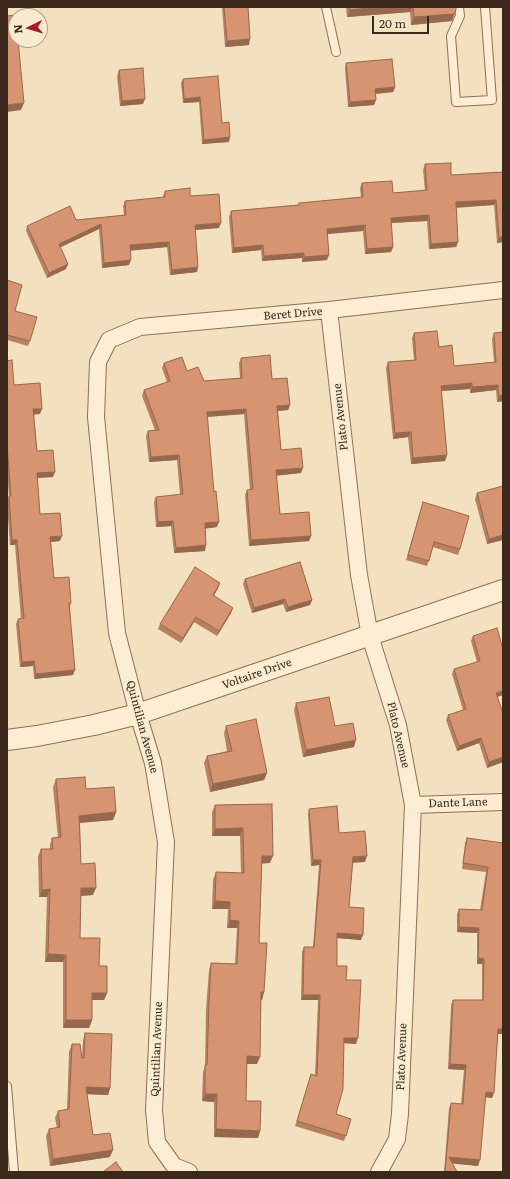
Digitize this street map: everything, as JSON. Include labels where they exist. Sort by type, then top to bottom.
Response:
[{"type":"street","name":"Beret Drive","points":[[98,362],[109,340],[140,327],[329,310],[503,290]]},
{"type":"street","name":"Plato Avenue","points":[[329,310],[359,575],[370,636],[398,725],[413,804],[400,1106],[397,1139],[379,1172]]},
{"type":"street","name":"Quintilian Avenue","points":[[98,362],[96,417],[117,633],[138,714],[153,763],[166,842],[154,1110],[157,1142],[174,1166],[189,1172]]},
{"type":"street","name":"Voltaire Drive","points":[[7,740],[87,727],[138,714],[503,590]]},
{"type":"street","name":"Dante Lane","points":[[413,804],[503,802]]},
{"type":"lane","points":[[326,7],[336,52]]},
{"type":"lane","points":[[459,7],[460,16],[451,36],[456,102],[492,100],[485,7]]},
{"type":"lane","points":[[7,1086],[14,1172]]},
{"type":"building","points":[[224,7],[248,7],[250,39],[227,41]]},
{"type":"building","points":[[350,7],[379,7],[350,10]]},
{"type":"building","points":[[413,7],[456,7],[456,10],[454,14],[414,17]]},
{"type":"building","points":[[7,16],[8,48],[19,48],[24,103],[7,105]]},
{"type":"building","points":[[392,59],[395,87],[375,89],[376,100],[350,102],[346,63]]},
{"type":"building","points":[[143,68],[145,99],[122,101],[119,70]]},
{"type":"building","points":[[218,76],[222,123],[229,122],[230,137],[204,140],[200,97],[184,99],[183,79]]},
{"type":"building","points":[[451,163],[451,175],[503,172],[503,237],[499,237],[496,200],[456,202],[458,242],[431,244],[429,215],[391,218],[393,247],[367,249],[365,225],[327,229],[329,255],[304,257],[304,253],[264,256],[263,245],[234,248],[231,211],[299,205],[299,203],[363,197],[362,183],[392,181],[393,193],[427,190],[425,164]]},
{"type":"building","points":[[190,188],[190,196],[219,194],[221,223],[195,225],[198,267],[172,270],[169,242],[130,245],[131,260],[104,263],[101,224],[59,244],[68,264],[49,273],[27,226],[70,206],[76,220],[126,215],[125,201],[165,197],[165,191]]},
{"type":"building","points":[[7,280],[22,285],[15,311],[37,317],[30,341],[7,335]]},
{"type":"building","points":[[437,331],[439,347],[452,345],[454,366],[496,362],[494,333],[503,332],[503,395],[499,396],[498,385],[472,387],[472,383],[441,386],[447,455],[413,458],[411,432],[395,433],[388,362],[416,360],[414,333]]},
{"type":"building","points":[[270,355],[272,379],[287,378],[290,405],[277,406],[281,450],[301,448],[303,468],[276,470],[280,514],[309,512],[311,536],[251,540],[247,490],[253,489],[246,409],[207,412],[214,492],[216,491],[219,522],[205,523],[206,545],[176,548],[173,521],[158,522],[156,497],[183,494],[179,455],[151,457],[148,431],[159,430],[144,390],[170,381],[164,363],[182,357],[187,371],[198,367],[204,381],[242,378],[241,358]]},
{"type":"building","points":[[12,360],[14,385],[40,383],[42,409],[33,409],[37,451],[53,450],[55,472],[37,473],[40,514],[60,513],[62,536],[50,537],[54,578],[69,577],[71,603],[69,603],[75,670],[36,674],[34,661],[22,662],[18,619],[24,618],[17,540],[12,540],[9,496],[11,496],[7,446],[7,361]]},
{"type":"building","points":[[503,486],[503,535],[489,539],[477,493]]},
{"type":"building","points":[[423,502],[469,516],[460,549],[434,542],[429,561],[408,555]]},
{"type":"building","points":[[300,562],[312,600],[288,607],[285,599],[254,608],[245,579]]},
{"type":"building","points":[[195,567],[220,583],[213,595],[233,608],[219,631],[196,617],[183,638],[160,624]]},
{"type":"building","points":[[497,628],[503,649],[503,691],[496,693],[503,713],[503,757],[489,762],[481,738],[459,746],[448,715],[466,709],[454,669],[480,661],[473,636]]},
{"type":"building","points":[[329,697],[335,726],[353,723],[356,740],[306,750],[296,703]]},
{"type":"building","points":[[256,719],[267,773],[213,784],[207,756],[232,751],[226,726]]},
{"type":"building","points":[[85,777],[86,789],[114,787],[116,812],[79,816],[81,864],[95,863],[96,888],[81,888],[80,938],[100,938],[99,966],[107,966],[107,993],[92,993],[92,1020],[66,1020],[66,955],[48,954],[50,889],[42,890],[41,849],[53,849],[52,838],[61,837],[56,779]]},
{"type":"building","points":[[272,804],[273,856],[262,856],[259,943],[267,943],[264,992],[261,992],[260,1057],[247,1056],[246,1101],[261,1101],[260,1131],[216,1129],[217,1094],[205,1094],[205,1065],[207,1065],[211,963],[237,964],[239,921],[230,920],[230,902],[215,901],[216,872],[244,873],[243,828],[215,829],[215,805]]},
{"type":"building","points":[[337,806],[339,833],[365,831],[367,856],[353,857],[349,907],[364,908],[363,935],[337,933],[337,966],[347,966],[346,980],[361,980],[358,1038],[344,1038],[343,1089],[336,1114],[351,1119],[346,1136],[297,1121],[311,1074],[317,1076],[320,995],[303,995],[304,947],[314,947],[321,860],[313,860],[309,809]]},
{"type":"building","points":[[467,838],[503,843],[503,1029],[498,1029],[494,1093],[486,1092],[480,1160],[449,1157],[457,1172],[445,1172],[451,1103],[463,1104],[466,1065],[450,1064],[453,1000],[483,1000],[484,959],[478,958],[479,928],[459,927],[459,909],[482,910],[488,867],[463,863]]},
{"type":"building","points":[[85,1033],[112,1034],[110,1088],[86,1087],[93,1135],[110,1133],[113,1150],[53,1159],[49,1129],[60,1127],[58,1111],[69,1109],[72,1044],[80,1044],[82,1058],[84,1058]]},
{"type":"building","points":[[116,1162],[123,1172],[103,1172]]}]
